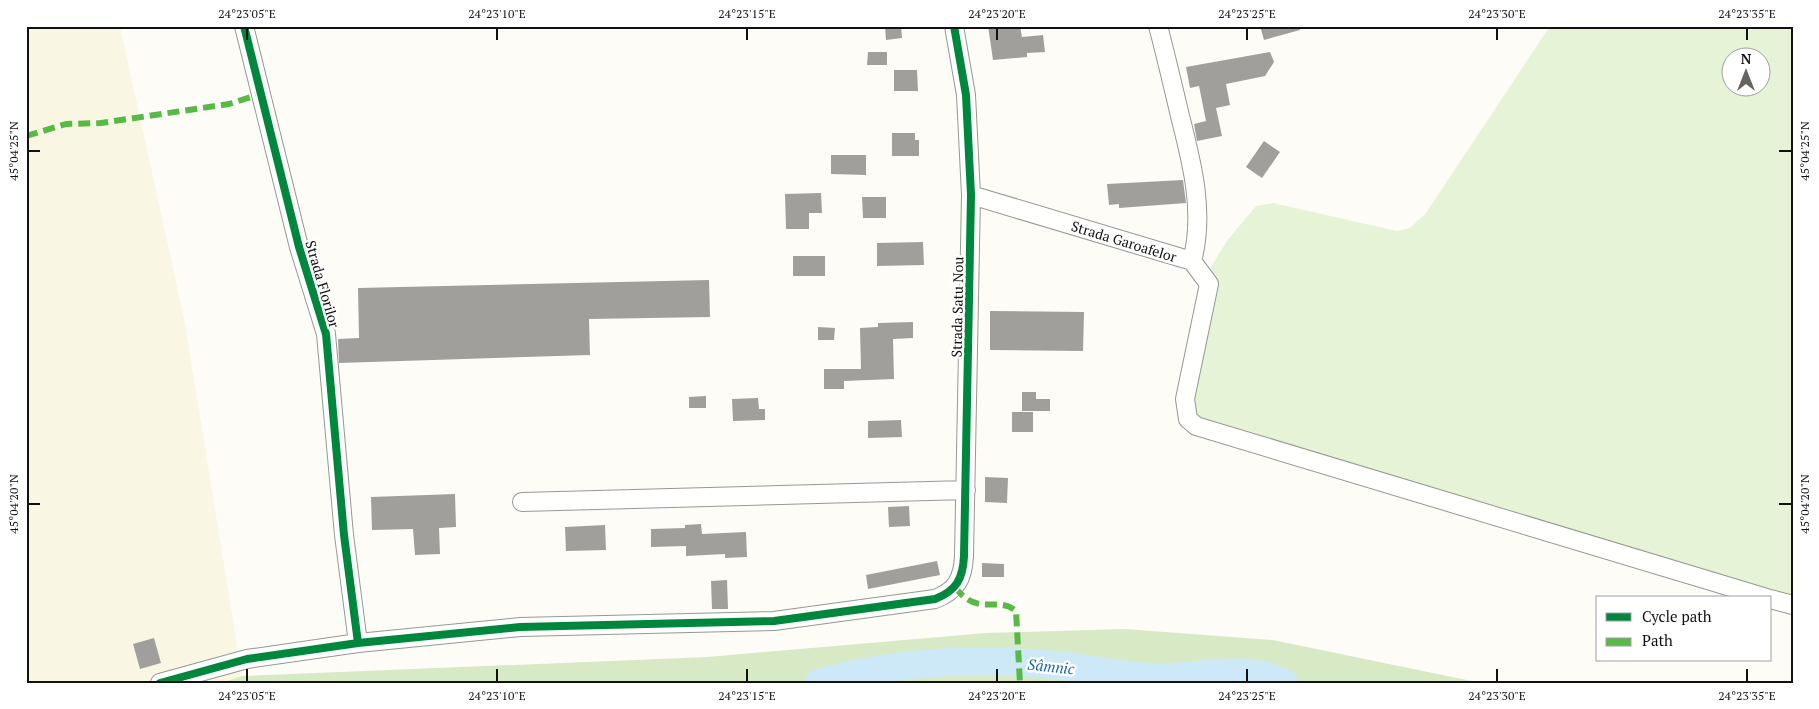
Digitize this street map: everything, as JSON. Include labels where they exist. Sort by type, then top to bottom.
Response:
[{"type":"street","name":"Strada Florilor","points":[[244,26],[299,247],[326,334],[344,535],[358,643]]},
{"type":"street","name":"Strada Satu Nou","points":[[358,643],[520,627],[774,621],[935,599],[948,594],[955,587],[963,568],[971,195],[967,103],[954,26]]},
{"type":"street","name":"Strada Garoafelor","points":[[971,195],[1192,261],[1196,245],[1198,220],[1195,184],[1158,26]]},
{"type":"street","points":[[1192,261],[1209,284],[1184,399],[1188,419],[1196,426],[1762,596]]},
{"type":"street","points":[[522,502],[966,490]]},
{"type":"street","points":[[1772,599],[1793,605]]},
{"type":"street","points":[[160,683],[247,660],[358,643]]},
{"type":"shaded area","points":[[26,26],[120,26],[185,323],[242,676],[221,683],[26,683]]},
{"type":"green space","points":[[1550,26],[1793,26],[1793,597],[1192,415],[1182,366],[1203,280],[1227,241],[1256,206],[1273,203],[1397,231],[1410,228],[1426,213]]},
{"type":"green space","points":[[1125,629],[1273,640],[1481,683],[221,683],[242,676],[707,657],[986,633]]},
{"type":"building","points":[[885,26],[901,26],[902,38],[886,40]]},
{"type":"building","points":[[988,26],[1020,26],[1022,37],[1043,35],[1045,52],[1027,53],[1027,57],[993,60]]},
{"type":"building","points":[[1260,26],[1299,26],[1300,30],[1264,40]]},
{"type":"building","points":[[868,52],[887,52],[887,65],[867,65]]},
{"type":"building","points":[[1270,52],[1274,62],[1265,76],[1226,84],[1230,105],[1216,108],[1222,136],[1197,141],[1194,124],[1206,121],[1199,86],[1190,88],[1186,67]]},
{"type":"building","points":[[894,70],[917,70],[918,91],[894,91]]},
{"type":"building","points":[[892,133],[915,133],[915,140],[919,140],[919,156],[892,156]]},
{"type":"building","points":[[1264,141],[1280,152],[1262,178],[1246,167]]},
{"type":"building","points":[[831,155],[866,155],[866,175],[831,174]]},
{"type":"building","points":[[1183,180],[1186,203],[1119,208],[1119,204],[1109,205],[1107,184]]},
{"type":"building","points":[[821,193],[822,213],[809,213],[809,229],[786,229],[785,194]]},
{"type":"building","points":[[862,197],[886,197],[886,218],[863,218]]},
{"type":"building","points":[[923,242],[924,265],[877,266],[877,243]]},
{"type":"building","points":[[793,256],[825,256],[825,276],[793,276]]},
{"type":"building","points":[[709,280],[710,317],[589,319],[590,355],[339,363],[338,339],[359,338],[358,288]]},
{"type":"building","points":[[990,311],[1084,312],[1083,351],[990,350]]},
{"type":"building","points":[[913,322],[913,338],[893,339],[894,379],[844,381],[844,389],[824,389],[824,369],[861,369],[860,328],[878,327],[878,323]]},
{"type":"building","points":[[818,327],[835,328],[834,340],[818,340]]},
{"type":"building","points":[[1022,392],[1036,392],[1036,399],[1050,399],[1050,411],[1022,411]]},
{"type":"building","points":[[706,396],[706,408],[689,408],[689,397]]},
{"type":"building","points":[[758,398],[759,409],[765,409],[765,420],[733,421],[732,399]]},
{"type":"building","points":[[1012,412],[1033,412],[1033,432],[1012,432]]},
{"type":"building","points":[[901,420],[902,437],[868,438],[868,421]]},
{"type":"building","points":[[985,477],[1008,478],[1007,503],[985,502]]},
{"type":"building","points":[[455,494],[456,527],[439,528],[440,554],[415,555],[413,529],[372,530],[371,497]]},
{"type":"building","points":[[909,506],[910,526],[889,527],[888,507]]},
{"type":"building","points":[[701,524],[702,534],[746,532],[747,557],[725,558],[725,554],[686,556],[686,546],[651,547],[651,529],[685,528],[685,525]]},
{"type":"building","points":[[605,525],[606,550],[566,551],[565,527]]},
{"type":"building","points":[[937,561],[940,575],[868,589],[866,575]]},
{"type":"building","points":[[982,563],[1004,564],[1004,577],[982,577]]},
{"type":"building","points":[[727,580],[728,609],[712,609],[711,581]]},
{"type":"building","points":[[154,638],[161,663],[140,669],[133,644]]},
{"type":"waterway","name":"Sâmnic","points":[[819,683],[878,670],[966,661],[1055,665],[1153,677],[1236,672],[1253,673],[1284,683]]},
{"type":"waterway","points":[[1120,683],[1126,675]]},
{"type":"marked path","points":[[26,136],[66,124],[101,123],[229,104],[260,94]]},
{"type":"marked path","points":[[955,587],[972,602],[1002,605],[1016,611],[1020,683]]},
{"type":"cycle path","points":[[244,26],[299,247],[326,334],[344,535],[358,643]]},
{"type":"cycle path","points":[[160,683],[247,659],[358,643],[520,627],[774,621],[935,599],[953,588],[960,578],[964,556],[971,195],[966,95],[954,26]]}]
